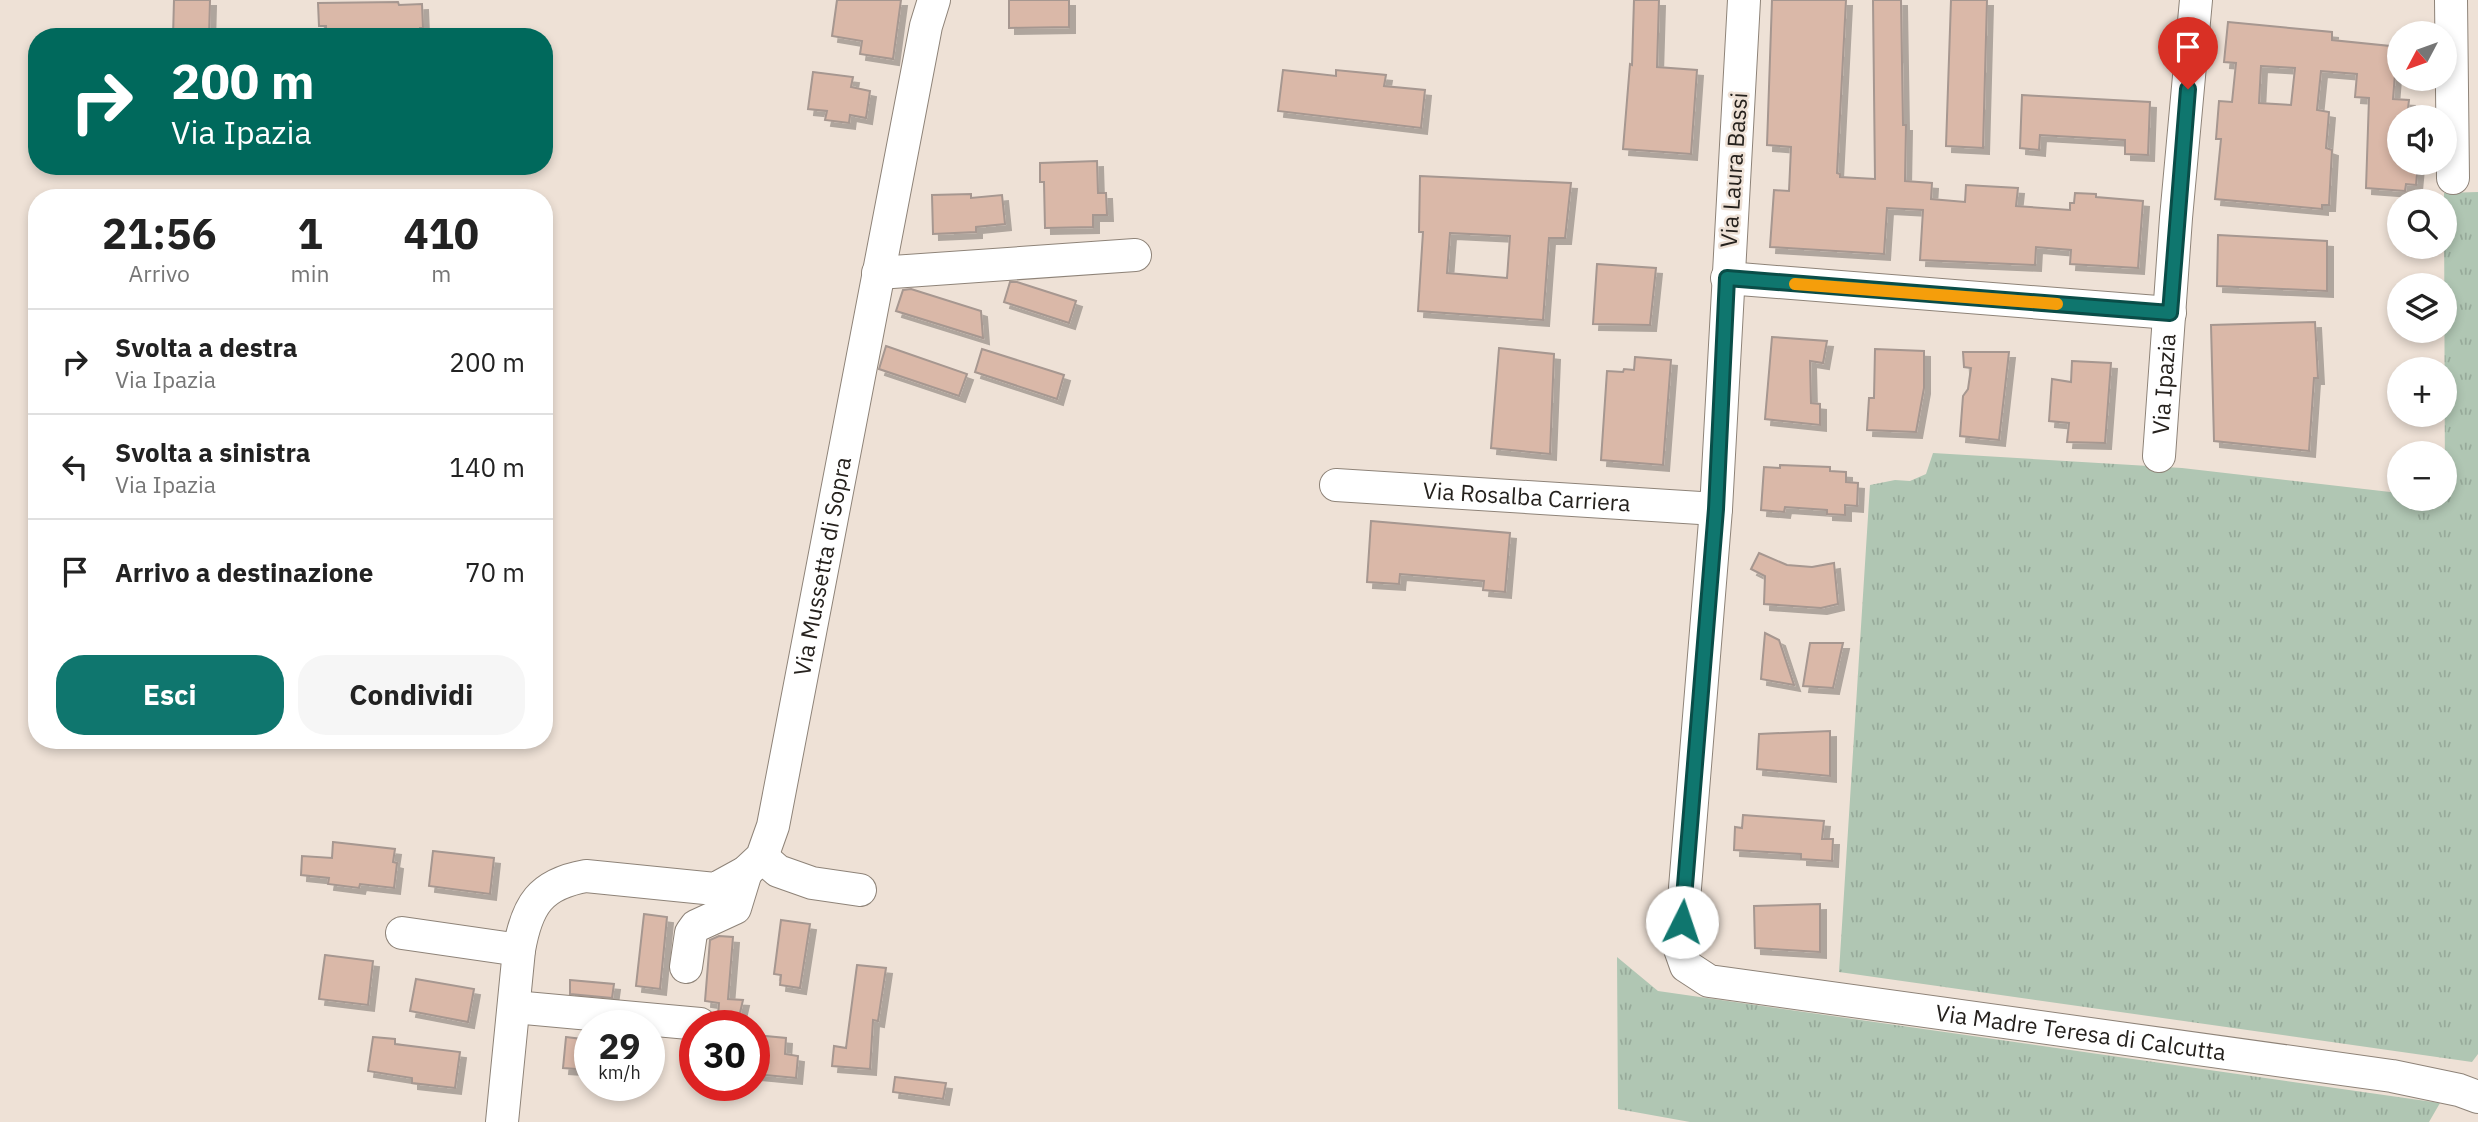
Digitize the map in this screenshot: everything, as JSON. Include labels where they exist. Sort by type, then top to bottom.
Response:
[{"type":"street","name":"Via Mussetta di Sopra","points":[[686,967],[691,933],[696,926],[735,908],[773,826],[926,26],[934,0]]},
{"type":"street","name":"Via Laura Bassi","points":[[1686,966],[1680,949],[1716,509],[1744,0]]},
{"type":"street","name":"Via Ipazia","points":[[2160,456],[2196,0]]},
{"type":"street","points":[[2451,0],[2453,178]]},
{"type":"street","points":[[878,273],[1135,255]]},
{"type":"street","name":"Via Ipazia","points":[[1727,278],[2170,313]]},
{"type":"street","name":"Via Rosalba Carriera","points":[[1336,485],[1716,509]]},
{"type":"street","points":[[502,1122],[524,923],[536,902],[549,887],[586,876],[715,889],[754,864],[812,883],[860,890]]},
{"type":"street","points":[[402,933],[519,950]]},
{"type":"street","name":"Via Madre Teresa di Calcutta","points":[[1686,966],[1709,981],[2392,1076],[2459,1090],[2478,1097]]},
{"type":"street","points":[[514,1007],[679,1022]]},
{"type":"green space","points":[[2478,192],[2478,1054],[2472,1062],[1839,972],[1870,485],[1895,480],[1910,481],[1926,474],[1933,453],[2182,468],[2387,492],[2387,511],[2457,511],[2457,441],[2445,441],[2445,427],[2457,427],[2457,357],[2445,357],[2444,343],[2457,343],[2457,273],[2444,273],[2444,259],[2457,259],[2457,193]]},
{"type":"green space","points":[[1617,957],[1658,991],[2440,1103],[2429,1122],[1690,1122],[1618,1109]]},
{"type":"building","points":[[174,0],[210,0],[209,28],[173,28]]},
{"type":"building","points":[[837,0],[901,0],[893,59],[860,54],[862,41],[832,36]]},
{"type":"building","points":[[1009,0],[1069,0],[1069,27],[1009,28]]},
{"type":"building","points":[[1634,0],[1659,0],[1657,67],[1697,70],[1691,154],[1623,149],[1630,64],[1632,65]]},
{"type":"building","points":[[1772,0],[1846,0],[1837,173],[1840,177],[1875,179],[1873,0],[1901,0],[1903,125],[1906,125],[1905,181],[1932,183],[1931,199],[1965,202],[1966,185],[2018,188],[2016,206],[2070,210],[2075,193],[2143,201],[2138,268],[2070,264],[2071,250],[2036,247],[2035,265],[1920,260],[1923,210],[1887,208],[1884,254],[1770,247],[1774,190],[1789,191],[1791,147],[1767,145]]},
{"type":"building","points":[[1951,0],[1987,0],[1983,148],[1946,146]]},
{"type":"building","points":[[318,3],[422,4],[423,28],[326,28],[319,26]]},
{"type":"building","points":[[2228,22],[2332,32],[2332,40],[2387,46],[2387,91],[2394,91],[2393,99],[2409,100],[2408,105],[2387,105],[2387,175],[2417,175],[2416,185],[2406,184],[2405,189],[2366,188],[2369,98],[2355,97],[2357,74],[2321,71],[2317,110],[2329,112],[2326,148],[2332,150],[2329,205],[2322,205],[2322,209],[2215,199],[2221,139],[2216,139],[2219,101],[2232,102],[2236,63],[2224,62]],"holes":[[[2261,66],[2295,68],[2291,105],[2259,103]]]},
{"type":"building","points":[[1283,70],[1336,76],[1336,70],[1386,75],[1384,86],[1425,90],[1421,128],[1278,111]]},
{"type":"building","points":[[813,72],[853,77],[851,87],[870,91],[866,118],[850,115],[849,123],[825,120],[827,111],[808,109]]},
{"type":"building","points":[[2022,95],[2150,102],[2148,155],[2125,154],[2125,140],[2040,135],[2039,150],[2020,148]]},
{"type":"building","points":[[1097,161],[1098,193],[1106,193],[1107,215],[1093,215],[1093,227],[1045,228],[1044,182],[1040,182],[1040,163]]},
{"type":"building","points":[[1420,176],[1571,183],[1565,238],[1549,238],[1543,320],[1418,311],[1423,232],[1419,232]],"holes":[[[1450,233],[1510,236],[1507,278],[1447,273]]]},
{"type":"building","points":[[971,194],[971,198],[1002,195],[1005,224],[976,227],[976,232],[933,234],[932,195]]},
{"type":"building","points":[[2218,235],[2327,241],[2327,291],[2217,286]]},
{"type":"building","points":[[1597,264],[1656,268],[1650,325],[1593,324]]},
{"type":"building","points":[[1010,282],[1076,301],[1069,323],[1004,302]]},
{"type":"building","points":[[911,289],[981,311],[983,338],[896,311],[903,290]]},
{"type":"building","points":[[2315,322],[2318,378],[2314,378],[2309,451],[2214,441],[2211,325]]},
{"type":"building","points":[[1772,337],[1827,341],[1823,363],[1810,361],[1811,403],[1820,404],[1820,425],[1765,419]]},
{"type":"building","points":[[886,346],[967,374],[959,396],[879,369]]},
{"type":"building","points":[[1499,348],[1554,354],[1550,454],[1491,448]]},
{"type":"building","points":[[982,349],[1064,375],[1057,399],[975,372]]},
{"type":"building","points":[[1875,349],[1924,351],[1924,388],[1916,432],[1867,430],[1869,398],[1874,398]]},
{"type":"building","points":[[1963,352],[2009,352],[1999,440],[1960,436],[1963,396],[1968,389],[1971,368],[1964,367]]},
{"type":"building","points":[[1635,357],[1671,360],[1663,465],[1601,460],[1607,371],[1634,370]]},
{"type":"building","points":[[2072,361],[2111,363],[2105,443],[2067,442],[2069,423],[2049,421],[2052,379],[2071,382]]},
{"type":"building","points":[[1780,465],[1830,467],[1830,471],[1846,472],[1846,482],[1858,483],[1857,506],[1845,505],[1845,515],[1827,514],[1827,510],[1785,507],[1784,512],[1761,510],[1764,467],[1780,468]]},
{"type":"building","points":[[1371,521],[1510,533],[1505,592],[1483,590],[1484,581],[1400,574],[1399,584],[1367,582]]},
{"type":"building","points":[[1759,553],[1787,565],[1812,567],[1834,563],[1838,604],[1821,608],[1764,604],[1765,576],[1751,569]]},
{"type":"building","points":[[1765,633],[1779,640],[1794,685],[1761,679]]},
{"type":"building","points":[[1810,643],[1843,643],[1833,688],[1803,686]]},
{"type":"building","points":[[1830,731],[1830,776],[1757,769],[1759,734]]},
{"type":"building","points":[[1743,815],[1824,821],[1822,839],[1833,839],[1832,861],[1801,859],[1801,854],[1734,850],[1735,827],[1742,828]]},
{"type":"building","points":[[333,842],[395,849],[393,862],[397,863],[394,888],[360,884],[359,888],[328,884],[329,878],[301,875],[302,856],[332,858]]},
{"type":"building","points":[[433,851],[494,858],[490,894],[429,886]]},
{"type":"building","points":[[1820,904],[1820,952],[1755,948],[1754,906]]},
{"type":"building","points":[[644,914],[667,917],[660,989],[636,986]]},
{"type":"building","points":[[781,920],[810,924],[800,988],[780,985],[781,975],[774,974]]},
{"type":"building","points":[[719,936],[733,937],[728,999],[743,1000],[741,1010],[718,1010],[719,1003],[705,1001],[710,940]]},
{"type":"building","points":[[325,955],[373,961],[368,1005],[319,999]]},
{"type":"building","points":[[857,965],[886,968],[878,1021],[873,1020],[870,1069],[832,1066],[834,1046],[846,1048]]},
{"type":"building","points":[[416,979],[474,989],[468,1022],[410,1011]]},
{"type":"building","points":[[570,980],[614,984],[612,998],[570,994]]},
{"type":"building","points":[[770,1036],[786,1038],[785,1054],[798,1056],[796,1078],[770,1076]]},
{"type":"building","points":[[373,1037],[395,1039],[395,1044],[460,1052],[455,1088],[412,1083],[412,1078],[368,1071]]},
{"type":"building","points":[[566,1037],[574,1038],[574,1069],[563,1068]]},
{"type":"building","points":[[895,1077],[946,1083],[943,1099],[893,1092]]},
{"type":"slow traffic","points":[[1795,284],[2057,304]]},
{"type":"route","points":[[1682,922],[1716,509],[1727,278],[2170,313],[2188,89]]}]
